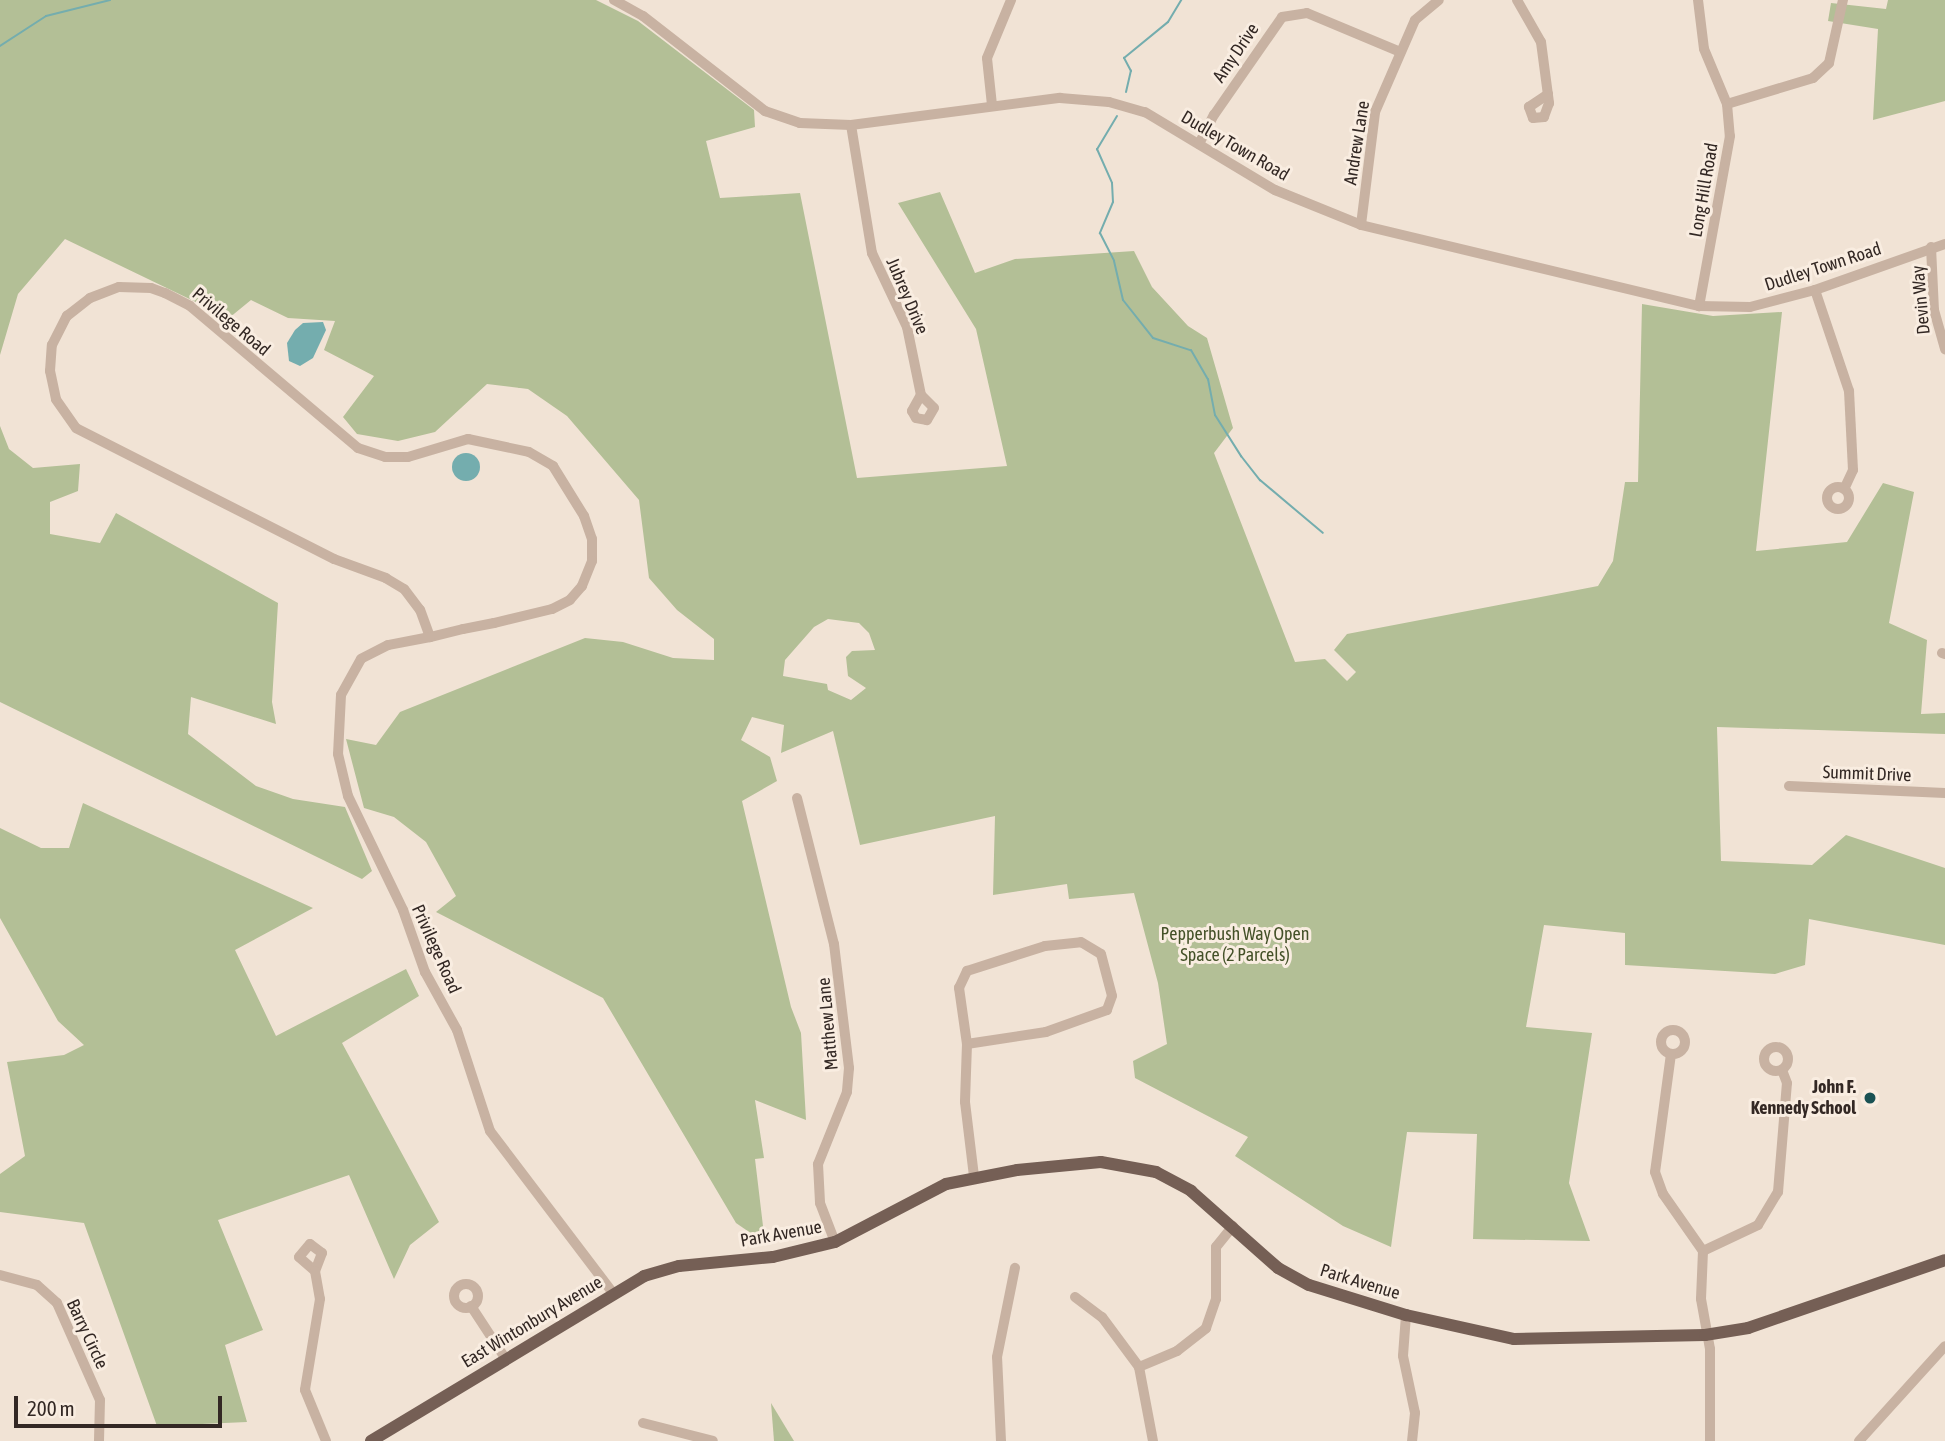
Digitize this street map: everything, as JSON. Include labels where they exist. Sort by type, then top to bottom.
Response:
[{"type":"main road","name":"Park Avenue","points":[[723,1260],[774,1257],[835,1242],[926,1193],[974,1176],[1101,1162],[1130,1164],[1181,1184],[1295,1278],[1341,1298],[1514,1339],[1705,1335],[1774,1321],[1945,1260]]},
{"type":"main road","name":"East Wintonbury Avenue","points":[[371,1441],[613,1293],[679,1266],[723,1260]]},
{"type":"street","name":"Dudley Town Road","points":[[614,0],[643,16],[765,111],[800,123],[851,125],[1060,98],[1109,102],[1145,112],[1275,190],[1361,225],[1699,306],[1750,307],[1815,290],[1945,244]]},
{"type":"street","points":[[992,105],[987,58],[1011,0]]},
{"type":"street","name":"Andrew Lane","points":[[1361,225],[1375,112],[1398,51],[1415,20],[1439,0]]},
{"type":"street","points":[[1517,0],[1542,42],[1548,94]]},
{"type":"street","name":"Long Hill Road","points":[[1698,0],[1704,49],[1727,104],[1725,174],[1699,306]]},
{"type":"street","points":[[1727,104],[1813,78],[1829,63],[1843,0]]},
{"type":"street","name":"Amy Drive","points":[[1199,144],[1282,17],[1307,13],[1398,51]]},
{"type":"street","name":"Jubrey Drive","points":[[851,125],[872,253],[907,327],[921,395]]},
{"type":"street","name":"Devin Way","points":[[1931,247],[1934,310],[1945,349]]},
{"type":"street","name":"Privilege Road","points":[[430,637],[412,599],[386,578],[334,559],[76,428],[62,411],[50,371],[52,345],[67,316],[104,292],[151,288],[190,306],[348,441],[370,453],[408,457],[468,439],[529,452],[552,466],[584,516],[592,539],[592,561],[582,586],[570,600],[552,609],[373,651],[349,675],[339,706],[343,780],[403,911],[425,972],[457,1030],[490,1131],[613,1293]]},
{"type":"street","points":[[1815,290],[1849,391],[1853,470],[1844,489]]},
{"type":"street","name":"Summit Drive","points":[[1788,786],[1945,793]]},
{"type":"street","name":"Matthew Lane","points":[[797,798],[834,944],[849,1068],[847,1092],[823,1145],[817,1174],[820,1203],[835,1242]]},
{"type":"street","points":[[967,1044],[1017,1039],[1100,1014],[1112,996],[1101,954],[1081,942],[1045,946],[967,971],[959,988],[967,1044],[965,1102],[974,1176]]},
{"type":"street","points":[[1671,1054],[1656,1172],[1663,1195],[1703,1251],[1705,1335],[1710,1349],[1710,1441]]},
{"type":"street","points":[[1703,1251],[1749,1232],[1769,1211],[1778,1192],[1787,1083],[1782,1070]]},
{"type":"street","points":[[1139,1367],[1177,1351],[1206,1328],[1216,1299],[1216,1247],[1233,1226]]},
{"type":"street","points":[[1001,1441],[997,1357],[1015,1268]]},
{"type":"street","points":[[315,1272],[320,1299],[305,1390],[327,1441]]},
{"type":"street","name":"Barry Circle","points":[[0,1275],[32,1282],[57,1303],[100,1400],[99,1441]]},
{"type":"street","points":[[1075,1297],[1102,1317],[1139,1367],[1153,1441]]},
{"type":"street","points":[[471,1306],[505,1358]]},
{"type":"street","points":[[1406,1315],[1403,1356],[1415,1413],[1412,1441]]},
{"type":"street","points":[[1859,1441],[1943,1350]]},
{"type":"street","points":[[643,1423],[653,1429],[713,1441]]},
{"type":"green space","name":"Pepperbush Way Open Space (2 Parcels)","points":[[0,0],[596,0],[638,21],[754,110],[755,127],[706,141],[720,198],[800,193],[857,478],[1007,466],[976,329],[898,203],[940,192],[975,273],[1015,259],[1134,251],[1152,287],[1188,326],[1207,338],[1233,428],[1214,453],[1295,662],[1325,659],[1347,681],[1356,672],[1334,650],[1347,634],[1598,586],[1613,561],[1625,482],[1638,482],[1642,304],[1713,316],[1782,312],[1756,551],[1847,542],[1883,483],[1914,492],[1889,623],[1927,640],[1921,714],[1945,713],[1945,734],[1717,727],[1721,861],[1812,865],[1846,835],[1945,868],[1945,945],[1809,919],[1805,965],[1775,974],[1625,965],[1625,933],[1544,925],[1526,1027],[1592,1033],[1569,1183],[1590,1241],[1473,1239],[1477,1134],[1407,1132],[1391,1247],[1343,1226],[1235,1156],[1248,1137],[1135,1078],[1133,1061],[1167,1044],[1158,983],[1134,893],[1069,899],[1067,884],[993,895],[995,816],[860,845],[833,731],[781,753],[784,725],[752,717],[741,740],[770,757],[777,781],[742,801],[791,1007],[801,1033],[806,1120],[755,1100],[764,1158],[755,1159],[765,1243],[736,1223],[603,998],[436,912],[456,896],[426,842],[394,817],[364,808],[346,739],[376,745],[400,712],[585,638],[623,642],[673,658],[714,660],[714,639],[677,610],[649,578],[639,500],[567,416],[528,389],[487,384],[435,432],[398,441],[357,434],[343,417],[374,376],[324,350],[335,321],[288,318],[251,300],[229,318],[65,239],[18,294],[0,355]],"holes":[[[828,619],[859,623],[869,633],[875,650],[852,651],[846,657],[848,676],[866,688],[851,700],[828,690],[827,684],[783,676],[785,660],[814,627]]]},
{"type":"green space","points":[[1888,0],[1945,0],[1945,101],[1873,120],[1878,29],[1828,21],[1831,3],[1886,9]]},
{"type":"green space","points":[[0,426],[9,449],[33,468],[80,464],[78,491],[50,502],[50,534],[100,543],[116,513],[278,603],[272,702],[276,724],[191,697],[188,734],[256,786],[293,799],[345,807],[372,871],[362,879],[0,702]]},
{"type":"green space","points":[[83,803],[313,908],[235,950],[276,1036],[406,969],[419,996],[342,1043],[439,1222],[410,1245],[394,1279],[349,1175],[218,1220],[263,1330],[225,1345],[247,1422],[157,1426],[84,1223],[0,1212],[0,1174],[25,1156],[7,1062],[64,1055],[84,1045],[58,1021],[0,918],[0,828],[41,848],[69,848]]},
{"type":"green space","points":[[771,1403],[794,1441],[774,1441]]},
{"type":"water","points":[[323,322],[326,330],[313,358],[300,366],[289,361],[287,343],[295,330],[303,323]]},
{"type":"water","points":[[466,453],[476,457],[480,467],[476,477],[466,481],[456,477],[452,467],[456,457]]},
{"type":"waterway","points":[[0,46],[46,16],[110,0]]},
{"type":"waterway","points":[[1126,92],[1131,71],[1124,58],[1168,22],[1181,0]]},
{"type":"waterway","points":[[1117,116],[1097,149],[1112,183],[1113,202],[1100,233],[1114,261],[1123,300],[1153,338],[1191,350],[1208,379],[1215,415],[1241,456],[1260,480],[1323,533]]},
{"type":"place","name":"John F. Kennedy School","points":[[1870,1098]]}]
